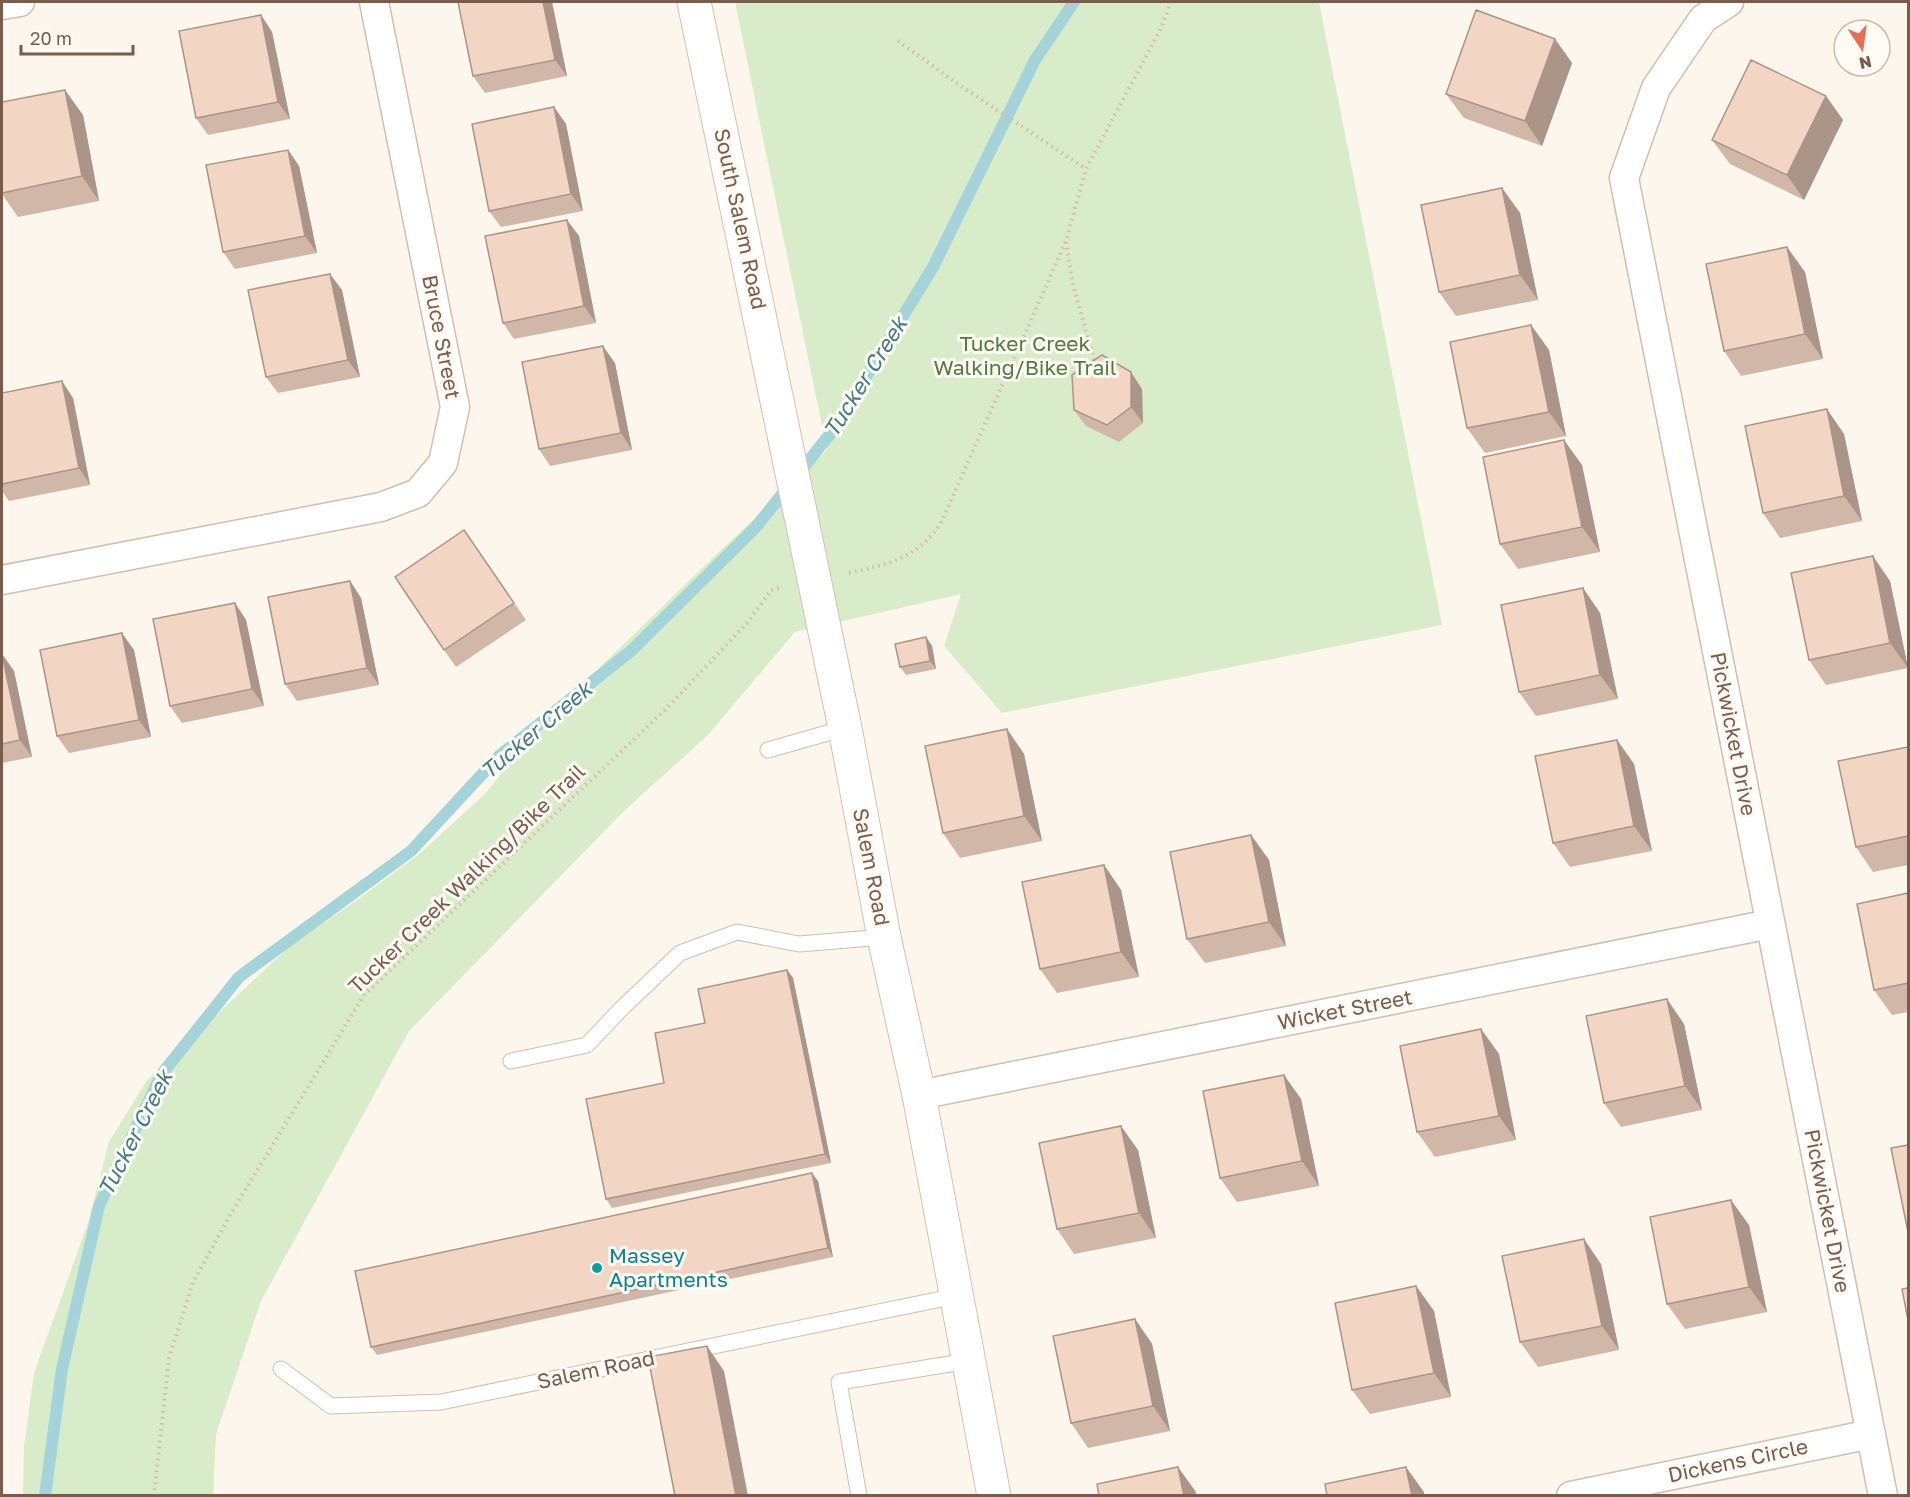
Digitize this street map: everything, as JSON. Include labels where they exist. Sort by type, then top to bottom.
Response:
[{"type":"main road","name":"South Salem Road","points":[[694,2],[785,437]]},
{"type":"main road","name":"Salem Road","points":[[785,437],[845,728],[884,937],[920,1095],[994,1496]]},
{"type":"street","points":[[2,5],[20,2]]},
{"type":"street","name":"Bruce Street","points":[[2,580],[381,507],[418,493],[443,463],[455,407],[374,2]]},
{"type":"street","name":"Pickwicket Drive","points":[[1729,2],[1703,19],[1656,88],[1624,178],[1882,1496]]},
{"type":"street","name":"Wicket Street","points":[[920,1095],[1770,924]]},
{"type":"street","name":"Dickens Circle","points":[[1570,1496],[1871,1434]]},
{"type":"lane","points":[[768,750],[845,728]]},
{"type":"lane","points":[[511,1061],[587,1045],[680,953],[737,932],[799,944],[884,937]]},
{"type":"lane","name":"Salem Road","points":[[281,1370],[331,1406],[441,1402],[956,1296]]},
{"type":"lane","points":[[859,1496],[839,1382],[968,1361]]},
{"type":"path","points":[[840,575],[876,567],[913,552],[927,542],[941,523],[1066,241],[1086,169],[1160,30],[1170,2]]},
{"type":"path","points":[[898,41],[1046,144],[1086,169]]},
{"type":"path","points":[[1066,241],[1073,285],[1097,370]]},
{"type":"path","name":"Tucker Creek Walking/Bike Trail","points":[[154,1496],[169,1358],[193,1282],[230,1215],[364,995],[666,709],[749,621],[771,591]]},
{"type":"green space","name":"Tucker Creek Walking/Bike Trail","points":[[735,2],[1319,2],[1442,625],[1002,713],[944,646],[961,594],[795,632],[707,736],[625,810],[409,1031],[261,1301],[216,1434],[213,1495],[23,1496],[24,1446],[34,1373],[88,1223],[109,1142],[147,1080],[291,945],[418,855],[485,794],[541,724],[827,450]]},
{"type":"building","points":[[458,2],[543,2],[555,60],[473,76]]},
{"type":"building","points":[[1476,10],[1555,39],[1525,121],[1446,94]]},
{"type":"building","points":[[261,15],[278,102],[196,118],[179,31]]},
{"type":"building","points":[[1751,60],[1826,96],[1787,175],[1712,140]]},
{"type":"building","points":[[65,90],[82,176],[2,193],[2,102]]},
{"type":"building","points":[[554,107],[571,194],[489,211],[472,124]]},
{"type":"building","points":[[288,150],[305,236],[223,252],[206,165]]},
{"type":"building","points":[[1502,188],[1520,275],[1439,292],[1421,205]]},
{"type":"building","points":[[567,220],[584,306],[503,323],[485,236]]},
{"type":"building","points":[[1787,247],[1805,334],[1724,351],[1706,264]]},
{"type":"building","points":[[330,274],[348,360],[266,377],[248,290]]},
{"type":"building","points":[[1531,325],[1549,412],[1467,428],[1450,342]]},
{"type":"building","points":[[603,346],[621,433],[539,449],[522,362]]},
{"type":"building","points":[[1102,355],[1131,372],[1131,407],[1107,425],[1074,410],[1072,375]]},
{"type":"building","points":[[62,381],[79,468],[2,484],[2,393]]},
{"type":"building","points":[[1827,409],[1844,496],[1763,513],[1745,426]]},
{"type":"building","points":[[1564,440],[1582,527],[1500,544],[1483,457]]},
{"type":"building","points":[[464,530],[514,603],[444,650],[395,577]]},
{"type":"building","points":[[1873,556],[1890,643],[1809,660],[1791,573]]},
{"type":"building","points":[[350,581],[367,668],[285,684],[268,597]]},
{"type":"building","points":[[1583,588],[1600,675],[1519,692],[1501,605]]},
{"type":"building","points":[[235,603],[252,689],[170,706],[153,619]]},
{"type":"building","points":[[122,633],[139,720],[57,736],[40,650]]},
{"type":"building","points":[[926,637],[930,661],[900,667],[895,644]]},
{"type":"building","points":[[2,654],[20,740],[2,744]]},
{"type":"building","points":[[1007,729],[1024,816],[943,833],[925,746]]},
{"type":"building","points":[[1617,740],[1634,826],[1553,843],[1535,756]]},
{"type":"building","points":[[1908,747],[1908,836],[1856,847],[1838,761]]},
{"type":"building","points":[[1251,835],[1269,922],[1187,939],[1170,852]]},
{"type":"building","points":[[1104,865],[1121,952],[1040,969],[1022,882]]},
{"type":"building","points":[[1908,893],[1908,983],[1874,990],[1857,904]]},
{"type":"building","points":[[787,970],[825,1154],[606,1199],[586,1099],[664,1083],[655,1033],[705,1023],[698,989]]},
{"type":"building","points":[[1667,999],[1685,1086],[1604,1103],[1586,1016]]},
{"type":"building","points":[[1481,1029],[1499,1116],[1417,1132],[1400,1046]]},
{"type":"building","points":[[1284,1075],[1302,1161],[1220,1178],[1203,1091]]},
{"type":"building","points":[[1121,1126],[1139,1213],[1057,1229],[1039,1143]]},
{"type":"building","points":[[1908,1145],[1908,1232],[1891,1148]]},
{"type":"building","name":"Massey Apartments","points":[[812,1173],[828,1248],[371,1347],[355,1271]]},
{"type":"building","points":[[1731,1200],[1749,1287],[1667,1304],[1650,1217]]},
{"type":"building","points":[[1584,1239],[1602,1326],[1520,1342],[1502,1256]]},
{"type":"building","points":[[1416,1286],[1434,1373],[1352,1390],[1335,1303]]},
{"type":"building","points":[[1908,1288],[1908,1320],[1902,1289]]},
{"type":"building","points":[[1135,1319],[1153,1406],[1071,1423],[1053,1336]]},
{"type":"building","points":[[707,1346],[736,1496],[675,1496],[648,1357]]},
{"type":"building","points":[[1178,1467],[1184,1496],[1099,1496],[1097,1484]]},
{"type":"building","points":[[1406,1467],[1412,1496],[1327,1496],[1325,1484]]},
{"type":"waterway","name":"Tucker Creek","points":[[45,1496],[62,1369],[99,1206],[161,1075],[239,977],[411,851],[499,756],[631,651],[756,527],[834,429],[933,267],[1035,60],[1074,2]]},
{"type":"place","name":"Massey Apartments","points":[[597,1268]]}]
